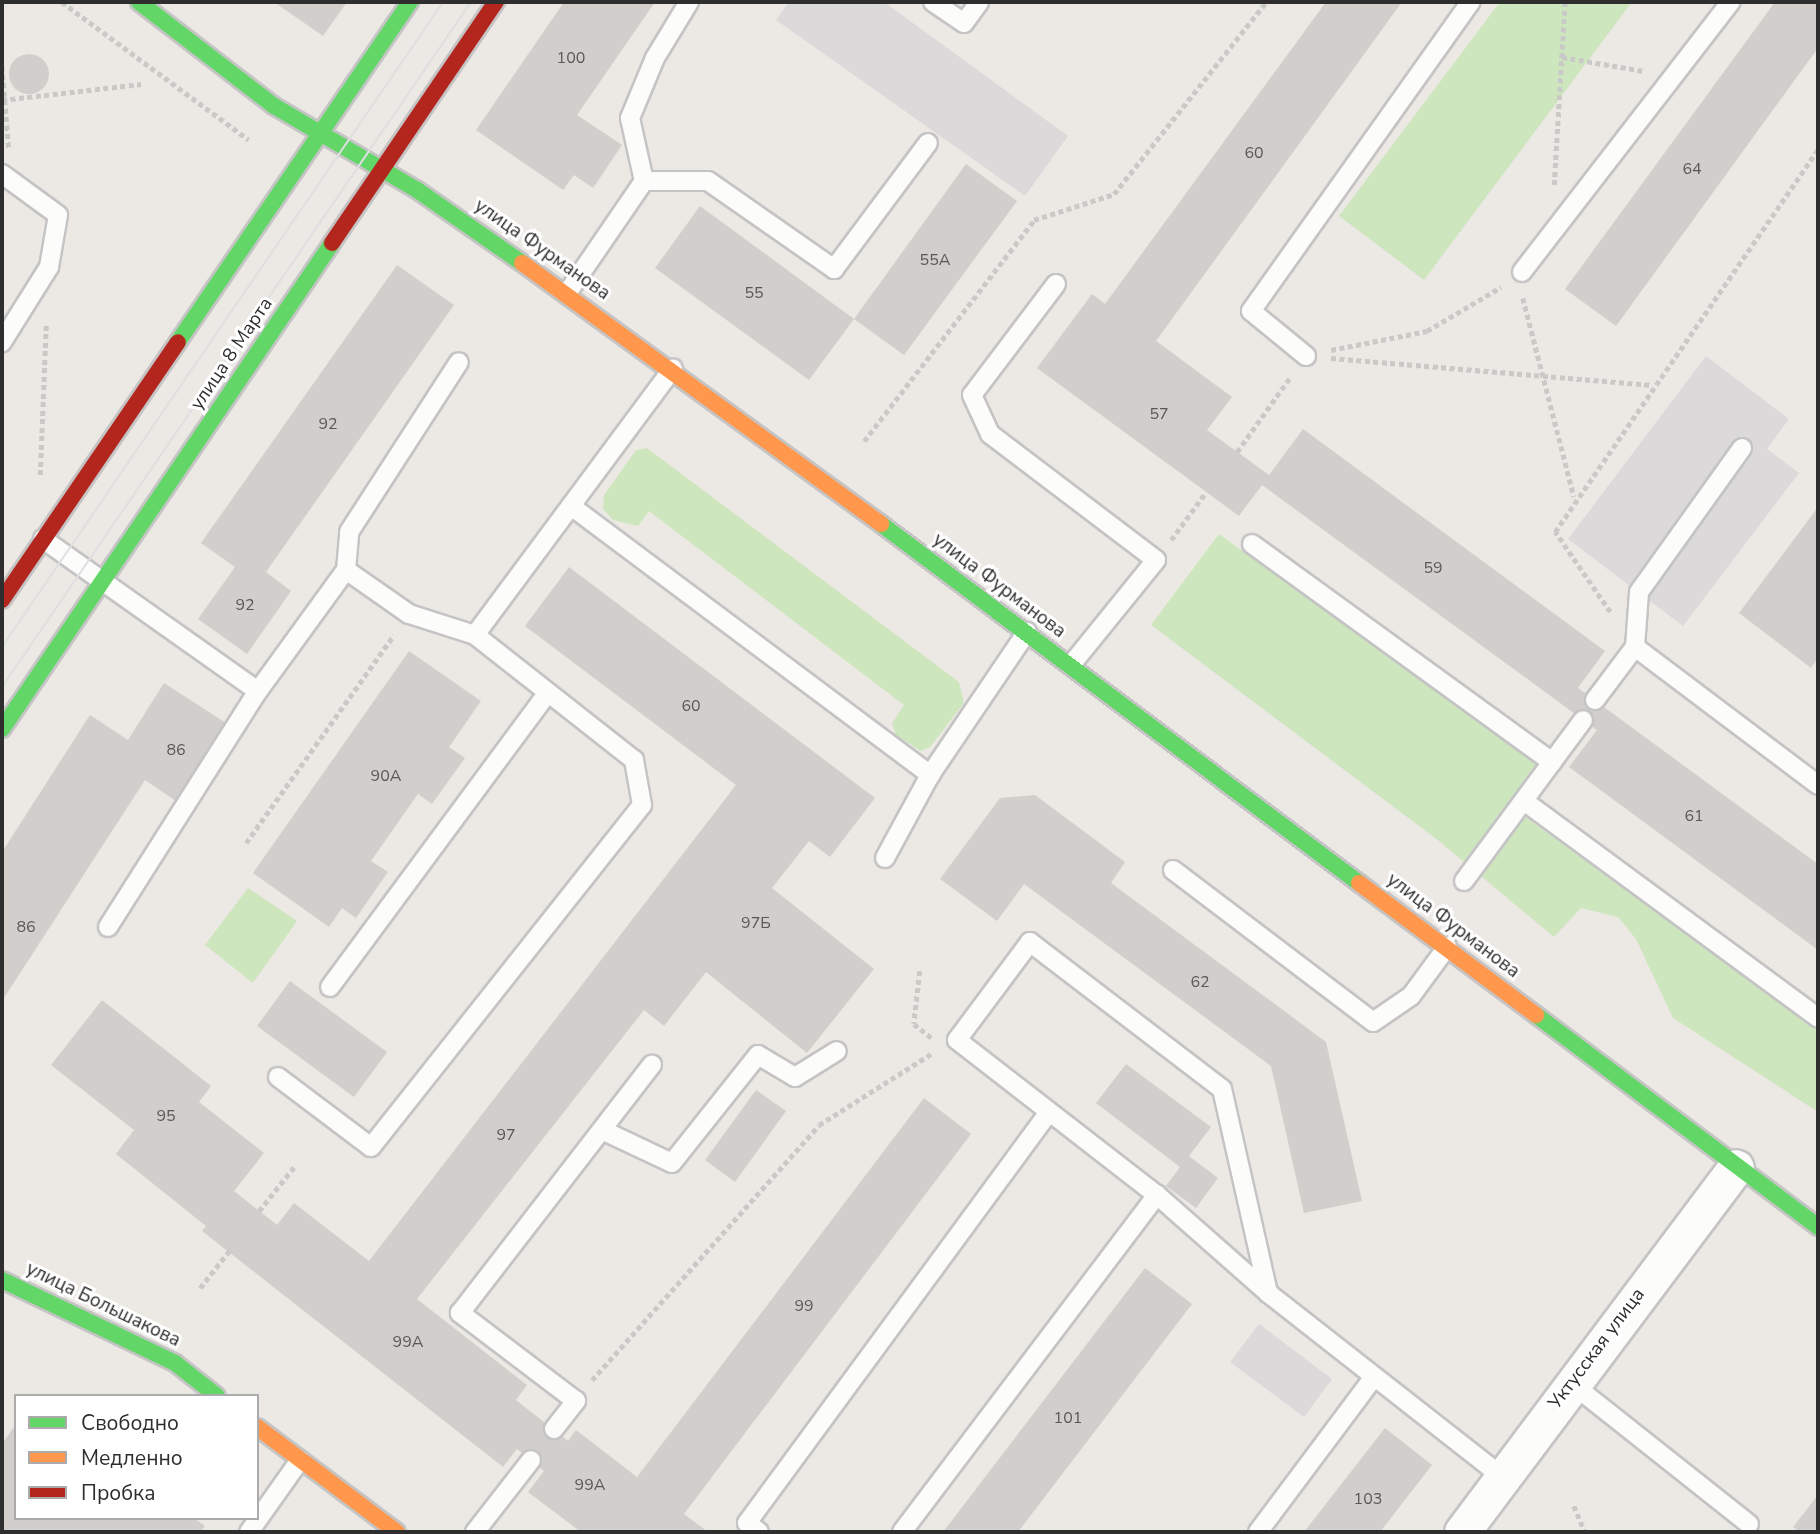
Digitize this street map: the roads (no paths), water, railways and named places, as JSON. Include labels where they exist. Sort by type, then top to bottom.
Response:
[{"type":"main road","name":"улица Фурманова","points":[[139,2],[319,133],[383,170],[568,292],[673,368],[1818,1227]]},
{"type":"main road","points":[[2,600],[410,2]]},
{"type":"main road","name":"улица 8 Марта","points":[[2,729],[496,2]]},
{"type":"main road","name":"улица Большакова","points":[[2,1280],[175,1363],[215,1394]]},
{"type":"main road","points":[[259,1429],[397,1532]]},
{"type":"street","name":"Уктусская улица","points":[[1461,1532],[1736,1167]]},
{"type":"lane","points":[[568,292],[644,181],[630,118],[655,58],[689,2]]},
{"type":"lane","points":[[933,2],[964,23],[979,2]]},
{"type":"lane","points":[[1306,356],[1251,311],[1471,2]]},
{"type":"lane","points":[[1520,275],[1731,2]]},
{"type":"lane","points":[[644,181],[708,181],[834,269],[928,143]]},
{"type":"lane","points":[[2,342],[49,267],[58,215],[7,177]]},
{"type":"lane","points":[[1056,284],[972,395],[990,435],[1156,560],[1071,665]]},
{"type":"lane","points":[[108,927],[258,691],[346,570],[349,533],[459,362]]},
{"type":"lane","points":[[475,635],[673,368]]},
{"type":"lane","points":[[1595,700],[1635,647],[1639,592],[1742,448]]},
{"type":"lane","points":[[571,506],[930,775]]},
{"type":"lane","points":[[43,538],[258,691]]},
{"type":"lane","points":[[1252,544],[1552,762]]},
{"type":"lane","points":[[278,1077],[371,1147],[642,805],[634,760],[475,635],[409,614],[346,570]]},
{"type":"lane","points":[[885,858],[930,775],[1027,632]]},
{"type":"lane","points":[[1635,647],[1818,785]]},
{"type":"lane","points":[[330,987],[547,694]]},
{"type":"lane","points":[[1464,881],[1583,720]]},
{"type":"lane","points":[[1524,801],[1818,1018]]},
{"type":"lane","points":[[1174,870],[1373,1022],[1411,996],[1447,947]]},
{"type":"lane","points":[[1268,1293],[1222,1089],[1030,942],[957,1040],[1157,1195],[1268,1293],[1373,1378],[1503,1477]]},
{"type":"lane","points":[[602,1129],[672,1163],[758,1055],[795,1077],[837,1051]]},
{"type":"lane","points":[[554,1429],[576,1401],[460,1312],[652,1065]]},
{"type":"lane","points":[[759,1532],[747,1523],[1049,1112]]},
{"type":"lane","points":[[902,1532],[1157,1195]]},
{"type":"lane","points":[[1258,1532],[1373,1378]]},
{"type":"lane","points":[[1571,1383],[1749,1524]]},
{"type":"lane","points":[[259,1518],[300,1460]]},
{"type":"lane","points":[[475,1532],[531,1460]]},
{"type":"tram line","points":[[2,647],[443,2]]},
{"type":"tram line","points":[[2,687],[471,2]]}]
